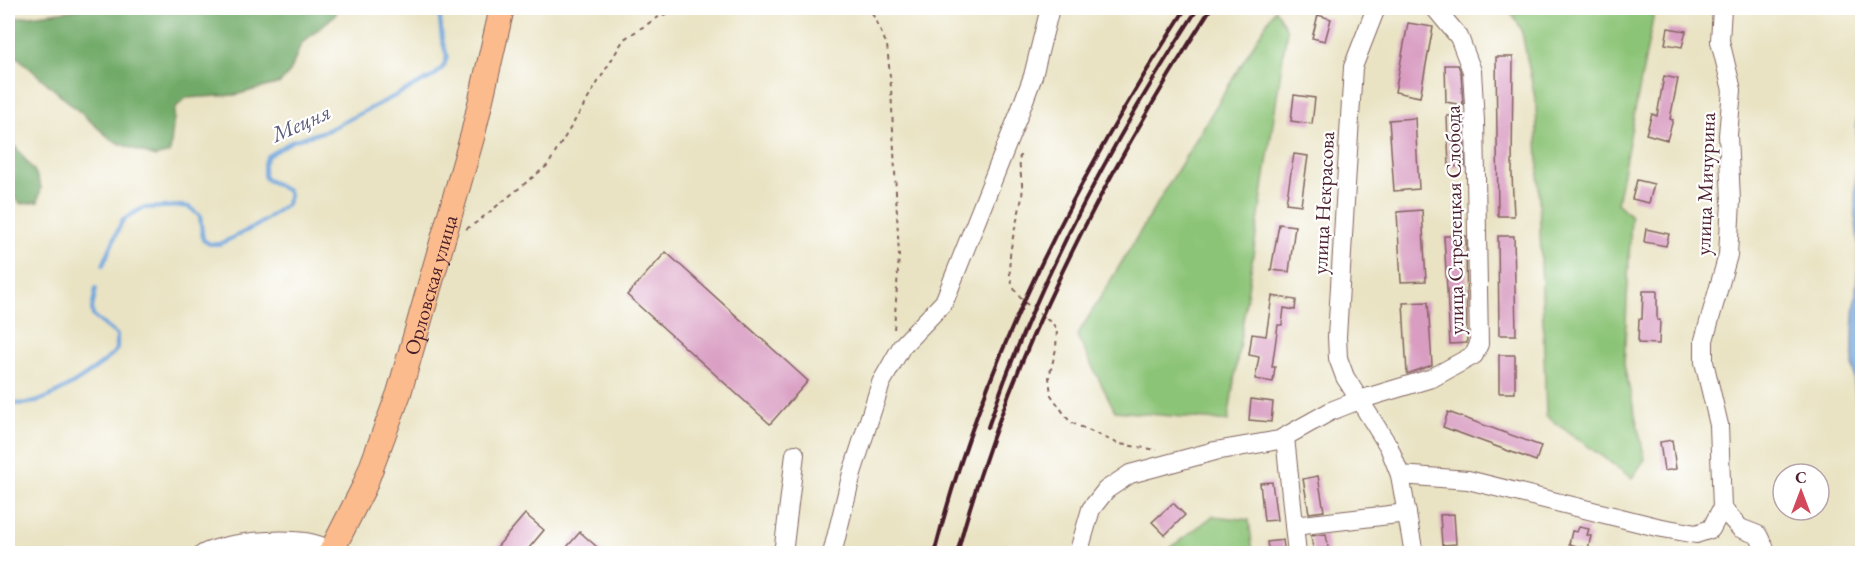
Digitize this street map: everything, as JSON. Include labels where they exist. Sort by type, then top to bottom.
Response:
[{"type":"main road","name":"Орловская улица","points":[[331,552],[364,487],[399,393],[472,134],[502,8]]},
{"type":"street","points":[[832,554],[852,473],[882,383],[902,346],[944,302],[1033,76],[1050,8]]},
{"type":"street","name":"улица Некрасова","points":[[1376,8],[1353,67],[1337,337],[1338,358],[1344,377],[1389,447],[1400,475],[1414,554]]},
{"type":"street","name":"улица Стрелецкая Слобода","points":[[1360,402],[1432,378],[1474,355],[1479,344],[1473,71],[1459,37],[1435,8]]},
{"type":"street","name":"улица Мичурина","points":[[1722,8],[1720,41],[1731,90],[1728,135],[1730,222],[1728,255],[1704,340],[1704,362],[1714,396],[1719,425],[1722,508]]},
{"type":"street","points":[[1078,554],[1091,509],[1106,490],[1130,474],[1215,451],[1279,440],[1331,411],[1360,402]]},
{"type":"street","points":[[1285,437],[1297,554]]},
{"type":"street","points":[[783,554],[795,454]]},
{"type":"street","points":[[1400,475],[1468,480],[1657,527],[1696,534],[1711,529],[1722,508],[1740,528],[1758,535],[1765,554]]},
{"type":"street","points":[[1294,526],[1407,513]]},
{"type":"street","points":[[203,554],[217,547],[237,544],[290,541],[312,543],[331,552]]},
{"type":"path","points":[[670,12],[674,8]]},
{"type":"path","points":[[442,242],[477,222],[548,165],[624,39],[660,16],[683,8]]},
{"type":"path","points":[[865,8],[872,13],[887,45],[891,87],[899,256],[894,332]]},
{"type":"path","points":[[1012,131],[1018,134],[1022,147],[1019,162],[1022,195],[1010,257],[1011,285],[1017,295],[1057,329],[1056,349],[1049,377],[1051,395],[1070,422],[1119,444],[1169,452],[1180,460]]},
{"type":"green space","points":[[90,8],[337,8],[336,14],[301,44],[290,72],[280,83],[235,95],[186,98],[175,108],[170,153],[155,157],[113,141],[8,49],[8,19]]},
{"type":"green space","points":[[1508,8],[1655,8],[1617,203],[1631,216],[1624,365],[1645,459],[1632,478],[1546,416],[1536,103],[1521,28]]},
{"type":"green space","points":[[1275,9],[1287,30],[1228,421],[1115,411],[1077,336]]},
{"type":"green space","points":[[8,138],[35,172],[41,187],[38,202],[21,204],[8,191]]},
{"type":"green space","points":[[1213,516],[1249,520],[1253,553],[1163,553]]},
{"type":"water","points":[[1862,43],[1862,433],[1856,398],[1853,347],[1858,261],[1855,216],[1858,61]]},
{"type":"building","points":[[1318,15],[1331,19],[1325,41],[1312,38]]},
{"type":"building","points":[[1408,23],[1433,27],[1420,97],[1395,92]]},
{"type":"building","points":[[1668,28],[1686,31],[1682,47],[1665,44]]},
{"type":"building","points":[[1496,57],[1513,57],[1514,216],[1498,216]]},
{"type":"building","points":[[1445,65],[1458,65],[1461,73],[1463,105],[1446,102]]},
{"type":"building","points":[[1664,76],[1678,79],[1670,119],[1673,120],[1667,140],[1646,134],[1652,114],[1657,116]]},
{"type":"building","points":[[1294,95],[1315,98],[1312,124],[1291,121]]},
{"type":"building","points":[[1463,115],[1465,166],[1449,167],[1447,116]]},
{"type":"building","points":[[1415,118],[1419,189],[1394,191],[1389,120]]},
{"type":"building","points":[[1294,154],[1308,156],[1301,205],[1286,203]]},
{"type":"building","points":[[1637,180],[1654,184],[1649,203],[1632,199]]},
{"type":"building","points":[[1422,210],[1426,281],[1401,282],[1397,212]]},
{"type":"building","points":[[1279,224],[1295,226],[1289,272],[1271,270]]},
{"type":"building","points":[[1646,229],[1669,234],[1666,246],[1644,242]]},
{"type":"building","points":[[1444,236],[1466,236],[1467,343],[1450,344]]},
{"type":"building","points":[[1498,236],[1514,236],[1516,335],[1499,335]]},
{"type":"building","points":[[666,252],[808,381],[770,424],[627,295]]},
{"type":"building","points":[[1643,291],[1657,291],[1657,320],[1660,320],[1659,344],[1638,343]]},
{"type":"building","points":[[1272,296],[1296,300],[1295,310],[1284,308],[1282,325],[1278,325],[1272,367],[1275,367],[1273,382],[1255,379],[1259,357],[1249,355],[1252,334],[1266,336]]},
{"type":"building","points":[[1428,302],[1432,365],[1407,374],[1403,303]]},
{"type":"building","points":[[1499,355],[1515,355],[1515,393],[1499,393]]},
{"type":"building","points":[[1251,399],[1273,402],[1271,422],[1249,420]]},
{"type":"building","points":[[1448,412],[1541,446],[1536,461],[1443,427]]},
{"type":"building","points":[[1672,440],[1676,469],[1664,471],[1660,442]]},
{"type":"building","points":[[1318,476],[1324,511],[1309,513],[1303,479]]},
{"type":"building","points":[[1272,482],[1277,520],[1264,521],[1260,483]]},
{"type":"building","points":[[1173,503],[1185,515],[1165,535],[1152,522]]},
{"type":"building","points":[[525,514],[544,530],[524,554],[491,554]]},
{"type":"building","points":[[1454,514],[1456,544],[1442,545],[1440,515]]},
{"type":"building","points":[[1579,527],[1589,529],[1587,535],[1591,536],[1588,549],[1569,544],[1572,531],[1577,532]]},
{"type":"building","points":[[580,532],[605,554],[561,554]]},
{"type":"building","points":[[1326,534],[1329,554],[1314,554],[1311,536]]},
{"type":"building","points":[[1283,540],[1285,554],[1269,554],[1267,542]]},
{"type":"waterway","name":"Мецня","points":[[103,265],[122,221],[143,208],[189,207],[200,216],[203,240],[210,244],[220,244],[258,225],[287,204],[288,191],[266,179],[264,175],[264,163],[268,156],[292,141],[328,130],[434,76],[444,66],[447,56],[442,40],[439,8]]},
{"type":"waterway","name":"Мецня","points":[[8,403],[32,403],[45,398],[91,372],[117,349],[117,335],[93,316],[96,288]]},
{"type":"railway","points":[[934,554],[979,410],[1038,271],[1108,137],[1186,8]]},
{"type":"railway","points":[[988,427],[1030,317],[1080,211],[1136,108],[1198,8]]},
{"type":"railway","points":[[957,554],[978,481],[1003,410],[1031,340],[1063,271],[1133,137],[1211,8]]}]
